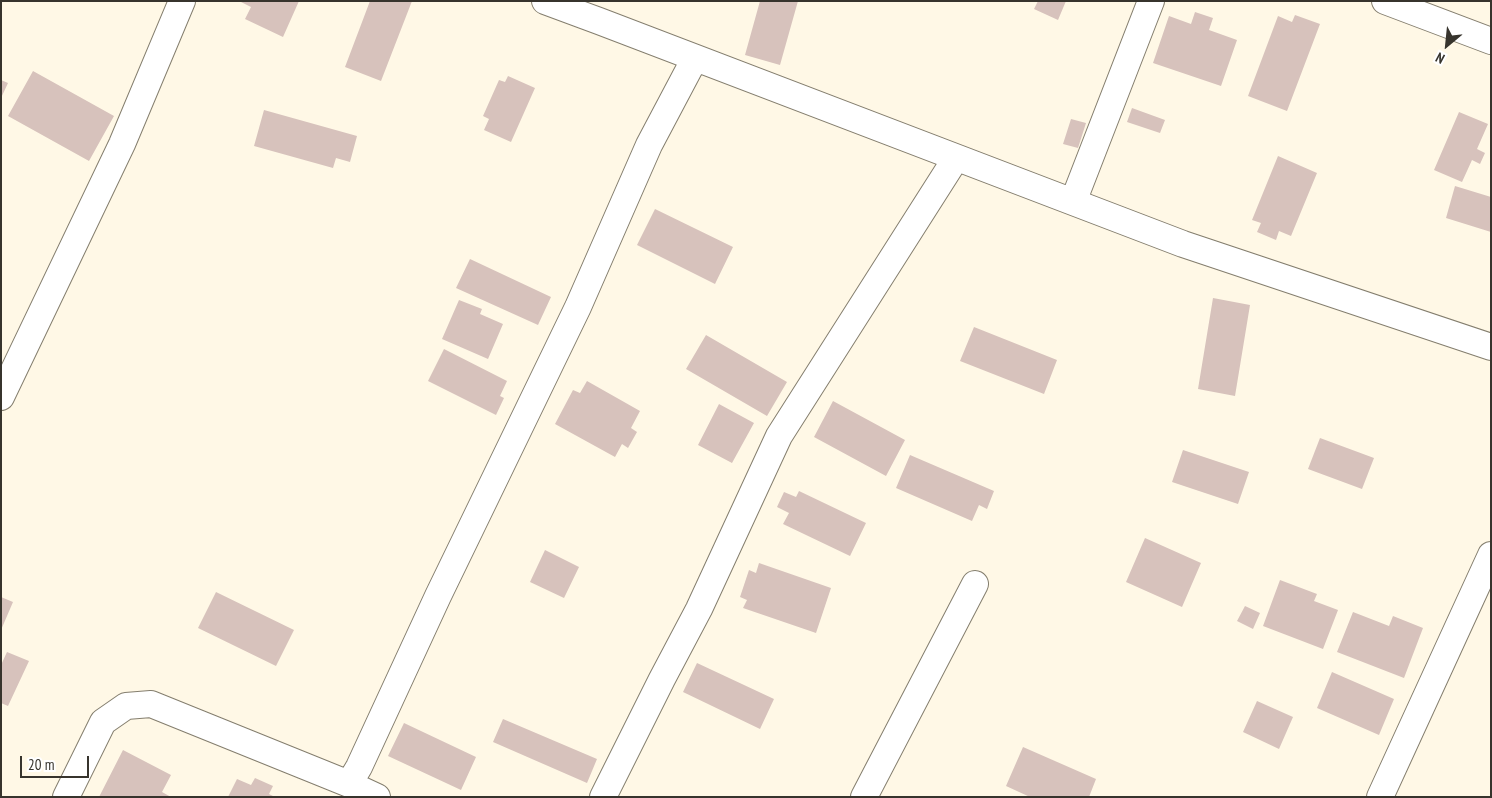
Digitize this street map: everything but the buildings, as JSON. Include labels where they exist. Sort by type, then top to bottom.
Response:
[{"type":"street","points":[[1,397],[122,144],[182,1]]},
{"type":"street","points":[[545,1],[1183,244],[1491,347]]},
{"type":"street","points":[[1073,202],[1151,1]]},
{"type":"street","points":[[1386,1],[1491,41]]},
{"type":"street","points":[[349,784],[362,761],[438,596],[578,307],[649,145],[695,58]]},
{"type":"street","points":[[602,797],[699,609],[779,436],[956,158]]},
{"type":"street","points":[[1380,797],[1491,555]]},
{"type":"street","points":[[864,797],[975,584]]},
{"type":"street","points":[[66,797],[103,722],[126,706],[151,704],[377,797]]}]
